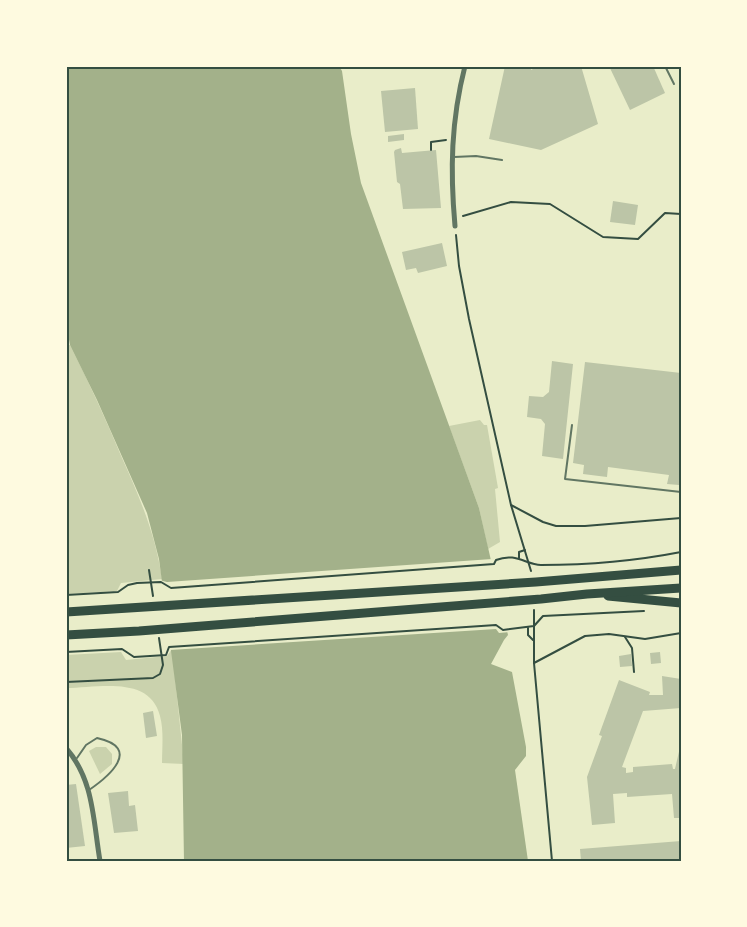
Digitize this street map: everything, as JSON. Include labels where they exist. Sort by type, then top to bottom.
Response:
[{"type":"highway","points":[[637,573],[681,564]]},
{"type":"highway","points":[[66,612],[536,582],[681,570]]},
{"type":"highway","points":[[66,634],[139,631],[681,588]]},
{"type":"highway","points":[[587,594],[681,603]]},
{"type":"street","points":[[456,226],[452,140],[459,89],[465,66]]},
{"type":"street","points":[[66,748],[76,759],[86,778],[100,861]]},
{"type":"lane","points":[[665,66],[674,84]]},
{"type":"lane","points":[[452,157],[476,156],[502,160]]},
{"type":"lane","points":[[572,425],[565,479],[681,492]]},
{"type":"lane","points":[[76,759],[86,745],[98,738],[112,744],[119,754],[119,760],[113,772],[89,790]]},
{"type":"path","points":[[431,150],[431,142],[452,140]]},
{"type":"path","points":[[455,218],[511,202],[550,204],[603,237],[638,239],[665,213],[681,214]]},
{"type":"path","points":[[456,226],[459,266],[469,319],[511,505],[531,573]]},
{"type":"path","points":[[511,505],[543,522],[556,526],[585,526],[681,518]]},
{"type":"path","points":[[519,558],[519,552],[525,550]]},
{"type":"path","points":[[66,595],[118,592],[136,583],[161,582],[171,588],[494,564],[498,558],[519,558],[537,565],[592,563],[681,552]]},
{"type":"path","points":[[149,570],[154,602]]},
{"type":"path","points":[[534,605],[534,663],[552,861]]},
{"type":"path","points":[[66,652],[122,650],[132,656],[141,657],[166,655],[169,647],[496,625],[503,630],[534,626],[543,616],[651,610]]},
{"type":"path","points":[[528,628],[528,635],[533,640]]},
{"type":"path","points":[[534,663],[585,636],[597,634],[645,639],[681,633]]},
{"type":"path","points":[[66,682],[153,678],[160,674],[163,665],[158,634]]},
{"type":"path","points":[[625,637],[632,648],[634,672]]},
{"type":"shaded area","points":[[66,66],[339,66],[342,71],[361,183],[479,508],[508,635],[491,664],[512,672],[526,747],[526,756],[515,770],[528,861],[184,861],[182,735],[159,559],[147,513],[70,345],[66,323]]},
{"type":"shaded area","points":[[66,345],[70,345],[84,373],[135,488],[151,532],[162,579],[121,583],[117,591],[66,594]]},
{"type":"shaded area","points":[[480,420],[487,425],[498,488],[495,489],[500,542],[488,549],[479,508],[449,426]]},
{"type":"shaded area","points":[[172,649],[184,764],[162,763],[160,716],[154,703],[146,694],[121,687],[66,688],[66,655],[121,652],[126,660],[167,656]]},
{"type":"shaded area","points":[[96,747],[106,747],[112,754],[112,764],[100,774],[89,751]]},
{"type":"pier","points":[[493,557],[511,632],[499,633],[496,629],[170,650],[169,652],[159,580],[167,582],[492,559]]},
{"type":"building","points":[[505,66],[531,66],[531,70],[539,66],[581,66],[598,124],[541,150],[489,139]]},
{"type":"building","points":[[609,66],[653,66],[665,93],[630,110]]},
{"type":"building","points":[[415,88],[418,129],[385,132],[381,91]]},
{"type":"building","points":[[404,134],[404,140],[388,142],[388,136]]},
{"type":"building","points":[[401,148],[402,153],[436,150],[441,208],[403,209],[394,152]]},
{"type":"building","points":[[613,201],[638,205],[635,225],[610,222]]},
{"type":"building","points":[[442,243],[447,266],[418,273],[416,268],[406,270],[402,252]]},
{"type":"building","points":[[552,361],[573,364],[563,459],[542,456],[545,424],[541,419],[527,417],[529,396],[543,397],[549,392]]},
{"type":"building","points":[[585,362],[681,373],[679,485],[667,484],[669,475],[608,467],[607,477],[583,474],[584,465],[573,463]]},
{"type":"building","points":[[660,652],[661,663],[651,664],[650,653]]},
{"type":"building","points":[[631,654],[632,666],[620,667],[619,656]]},
{"type":"building","points":[[662,676],[681,679],[681,708],[643,711],[622,767],[626,768],[626,773],[633,772],[633,767],[672,764],[675,769],[681,743],[681,818],[674,818],[672,794],[627,797],[627,793],[613,794],[615,823],[592,825],[587,777],[619,680],[650,692],[649,695],[663,695]]},
{"type":"building","points":[[153,711],[157,736],[146,738],[143,713]]},
{"type":"building","points":[[76,784],[85,846],[66,848],[66,785]]},
{"type":"building","points":[[128,791],[129,806],[135,805],[138,831],[114,833],[108,793]]},
{"type":"building","points":[[681,841],[681,861],[581,861],[580,849]]}]
